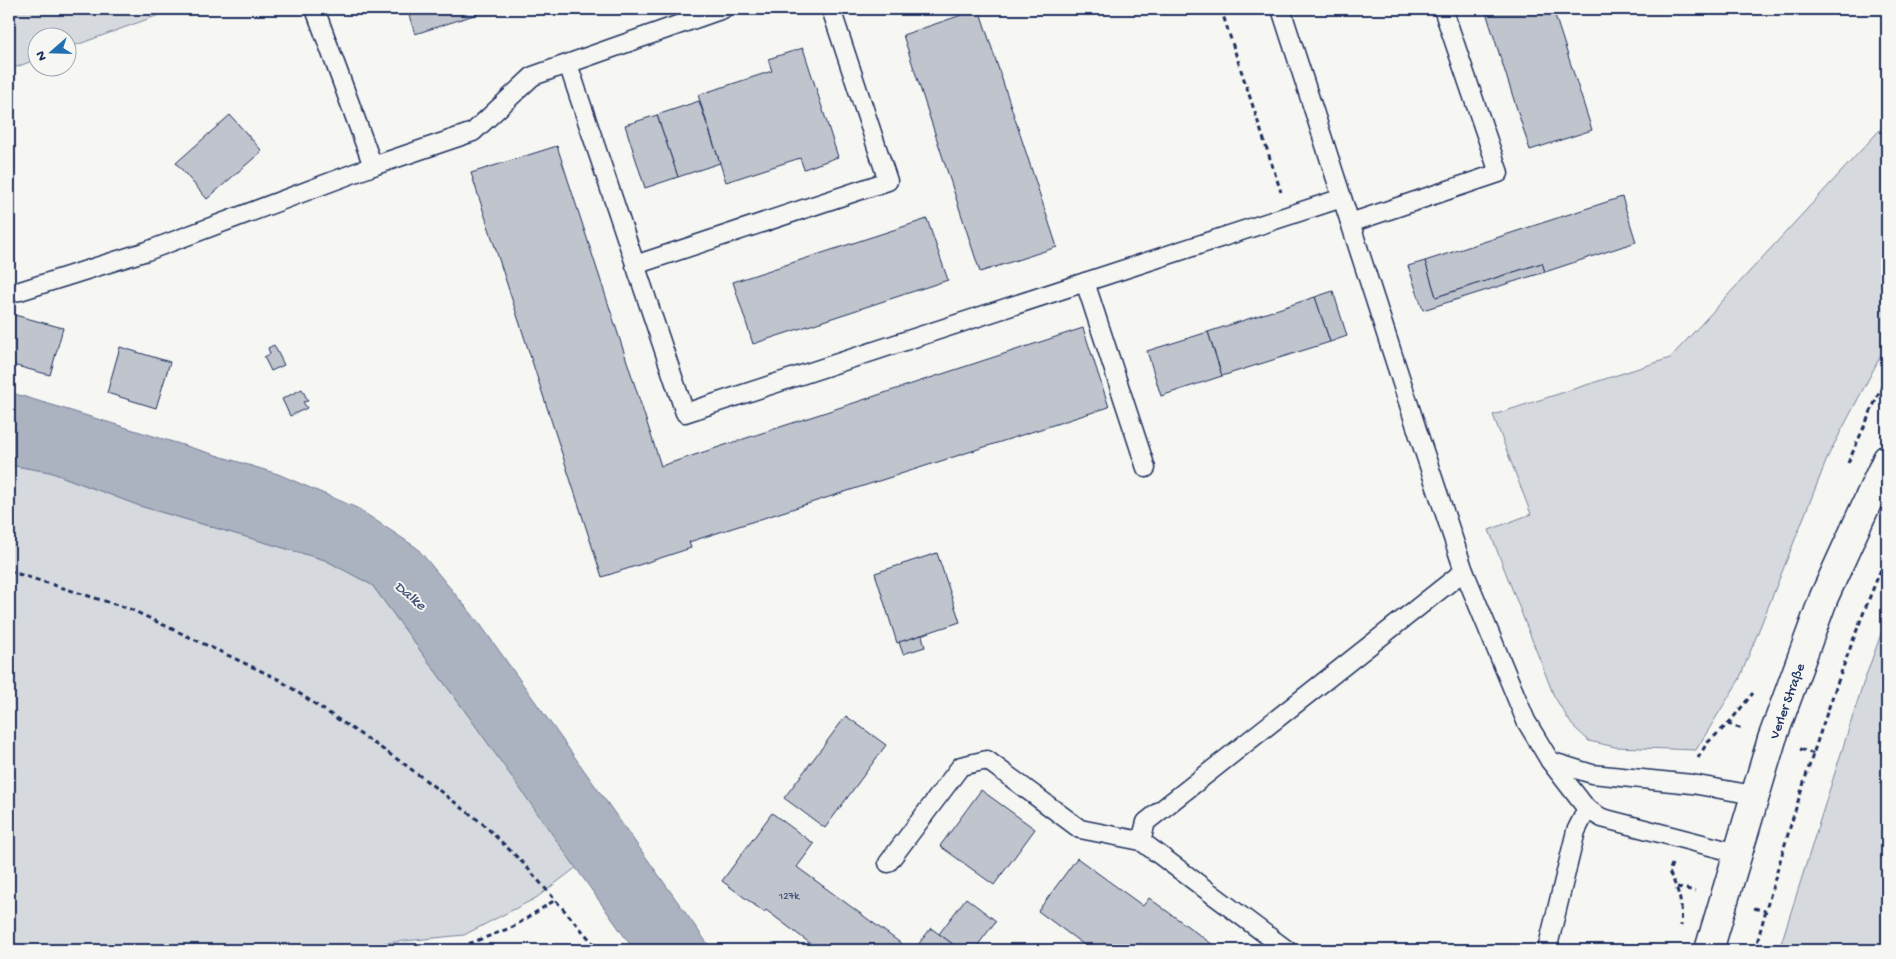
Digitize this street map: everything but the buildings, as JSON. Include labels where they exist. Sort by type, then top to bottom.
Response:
[{"type":"main road","name":"Verler Straße","points":[[1709,950],[1772,739],[1824,597],[1887,459]]},
{"type":"lane","points":[[315,9],[373,166]]},
{"type":"lane","points":[[9,293],[147,251],[373,166],[473,132],[533,76],[723,9]]},
{"type":"lane","points":[[635,265],[888,181],[830,9]]},
{"type":"lane","points":[[1281,9],[1420,442],[1464,572],[1526,721],[1550,761],[1587,809],[1602,818],[1737,853]]},
{"type":"lane","points":[[1350,223],[1499,173],[1443,9]]},
{"type":"lane","points":[[568,64],[684,413],[1342,198]]},
{"type":"lane","points":[[1085,282],[1146,468]]},
{"type":"lane","points":[[1141,841],[1146,822],[1464,572]]},
{"type":"lane","points":[[888,863],[962,766],[987,760],[1080,829],[1141,841],[1287,950]]},
{"type":"lane","points":[[1550,761],[1592,774],[1692,784],[1754,795]]},
{"type":"lane","points":[[1547,950],[1576,831],[1587,809]]},
{"type":"path","points":[[1221,9],[1289,216]]},
{"type":"path","points":[[1755,950],[1765,911],[1814,754],[1866,605],[1887,555]]},
{"type":"path","points":[[9,571],[130,609],[278,679],[403,763],[482,823],[523,863],[599,950]]},
{"type":"path","points":[[1698,761],[1707,743],[1728,724],[1752,695]]},
{"type":"path","points":[[1728,724],[1746,731]]},
{"type":"path","points":[[1808,752],[1814,754]]},
{"type":"path","points":[[1672,865],[1668,872],[1677,887],[1683,909],[1680,933]]},
{"type":"path","points":[[1677,887],[1686,889]]},
{"type":"path","points":[[452,950],[513,926],[555,900]]},
{"type":"path","points":[[1761,910],[1765,911]]},
{"type":"shaded area","points":[[9,9],[157,9],[159,15],[78,44],[78,28],[28,28],[28,63],[9,70]]},
{"type":"shaded area","points":[[1887,122],[1887,344],[1829,454],[1739,680],[1696,750],[1615,747],[1589,741],[1572,725],[1554,696],[1489,530],[1531,514],[1493,415],[1670,358]]},
{"type":"shaded area","points":[[9,465],[50,472],[140,506],[325,560],[372,585],[577,867],[536,898],[464,935],[316,950],[9,950]]},
{"type":"shaded area","points":[[1887,617],[1887,950],[1779,950],[1862,687]]},
{"type":"water","name":"Dalke","points":[[9,392],[278,474],[357,508],[417,548],[480,624],[712,950],[634,950],[470,718],[372,585],[325,560],[140,506],[50,472],[9,465]]}]
